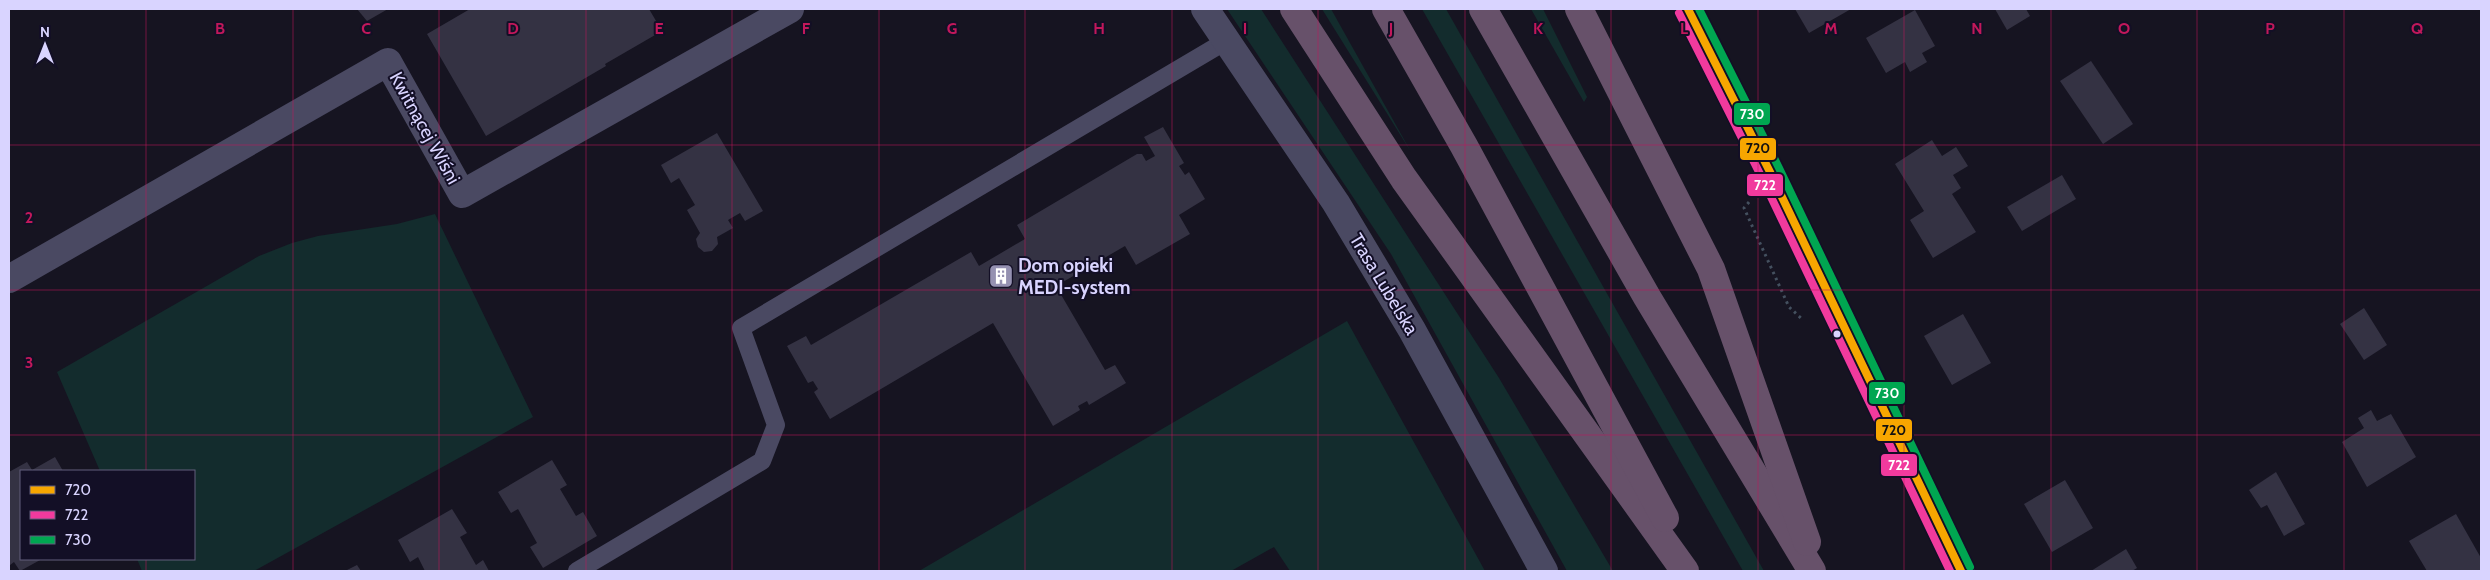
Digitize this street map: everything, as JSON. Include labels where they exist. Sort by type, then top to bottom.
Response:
[{"type":"highway","points":[[1294,9],[1404,179],[1685,571]]},
{"type":"highway","points":[[1386,9],[1469,155],[1694,571]]},
{"type":"highway","points":[[1483,9],[1647,297],[1812,571]]},
{"type":"highway","points":[[1579,9],[1711,269],[1818,571]]},
{"type":"street","name":"Kwitnącej Wiśni","points":[[9,279],[388,62],[462,194],[790,9]]},
{"type":"street","name":"Trasa Lubelska","points":[[1205,9],[1336,203],[1416,338],[1544,571]]},
{"type":"street","points":[[1688,9],[1770,172],[1960,571]]},
{"type":"lane","points":[[577,571],[762,461],[776,425],[741,328],[1226,41]]},
{"type":"green space","points":[[1227,9],[1261,9],[1499,378],[1613,571],[1567,571],[1391,254]]},
{"type":"green space","points":[[1322,9],[1331,9],[1411,152]]},
{"type":"green space","points":[[1422,9],[1446,9],[1764,571],[1743,571]]},
{"type":"green space","points":[[1531,9],[1543,9],[1587,97],[1584,102]]},
{"type":"green space","points":[[435,214],[533,417],[254,571],[142,571],[137,560],[195,560],[195,470],[100,470],[57,372],[259,256],[292,243],[318,236],[397,224]]},
{"type":"green space","points":[[1347,321],[1485,571],[1290,571],[1274,547],[1231,571],[919,571]]},
{"type":"building","points":[[357,9],[388,9],[367,21]]},
{"type":"building","points":[[470,9],[649,9],[662,31],[486,136],[427,34]]},
{"type":"building","points":[[1795,9],[1851,9],[1809,33]]},
{"type":"building","points":[[1995,9],[2026,9],[2030,16],[2007,30]]},
{"type":"building","points":[[1915,10],[1935,46],[1922,53],[1927,62],[1910,72],[1905,62],[1886,73],[1866,38]]},
{"type":"building","points":[[2091,61],[2133,124],[2103,144],[2060,81]]},
{"type":"building","name":"Dom opieki MEDI-system","points":[[1163,127],[1184,163],[1179,166],[1185,175],[1189,172],[1205,199],[1179,215],[1190,234],[1136,265],[1125,246],[1056,286],[1105,370],[1115,365],[1126,383],[1089,405],[1087,401],[1078,406],[1080,410],[1053,426],[993,323],[830,419],[814,392],[818,389],[813,381],[808,383],[787,346],[806,336],[811,345],[971,252],[979,266],[1025,239],[1017,225],[1137,154],[1142,154],[1146,161],[1155,156],[1144,137]]},
{"type":"building","points":[[717,133],[763,211],[745,221],[740,213],[728,220],[733,228],[717,237],[718,244],[712,251],[704,252],[698,247],[696,239],[700,233],[687,210],[695,205],[679,178],[671,183],[661,165]]},
{"type":"building","points":[[1932,140],[1942,156],[1956,147],[1968,166],[1953,175],[1961,188],[1952,194],[1976,232],[1933,258],[1910,220],[1924,211],[1895,164]]},
{"type":"building","points":[[2062,175],[2076,199],[2022,231],[2007,207]]},
{"type":"building","points":[[2364,308],[2387,345],[2364,360],[2340,324]]},
{"type":"building","points":[[1963,314],[1991,363],[1952,385],[1924,336]]},
{"type":"building","points":[[2371,410],[2377,421],[2391,414],[2416,457],[2367,487],[2342,442],[2364,428],[2358,418]]},
{"type":"building","points":[[55,457],[62,470],[32,470]]},
{"type":"building","points":[[552,460],[567,485],[560,489],[576,516],[583,512],[597,536],[543,568],[530,547],[537,543],[518,509],[511,513],[498,492]]},
{"type":"building","points":[[27,462],[32,470],[20,470],[20,560],[40,560],[20,571],[14,562],[10,565],[9,563],[9,472]]},
{"type":"building","points":[[2276,472],[2305,524],[2284,536],[2267,505],[2261,508],[2249,490]]},
{"type":"building","points":[[2065,480],[2093,528],[2052,552],[2024,504]]},
{"type":"building","points":[[452,509],[467,533],[460,537],[476,565],[483,560],[489,571],[425,571],[418,557],[410,562],[398,540]]},
{"type":"building","points":[[2456,514],[2481,558],[2481,571],[2427,571],[2409,541]]},
{"type":"building","points":[[2126,549],[2137,568],[2132,571],[2091,571]]},
{"type":"building","points":[[357,565],[361,571],[345,571]]},
{"type":"transit line","name":"720","points":[[1688,9],[1770,172],[1961,571]]},
{"type":"transit line","name":"730","points":[[1699,9],[1779,168],[1970,567]]},
{"type":"transit line","name":"722","points":[[1679,13],[1761,176],[1950,571]]},
{"type":"place","name":"Dom opieki MEDI-system","points":[[1001,276]]}]
